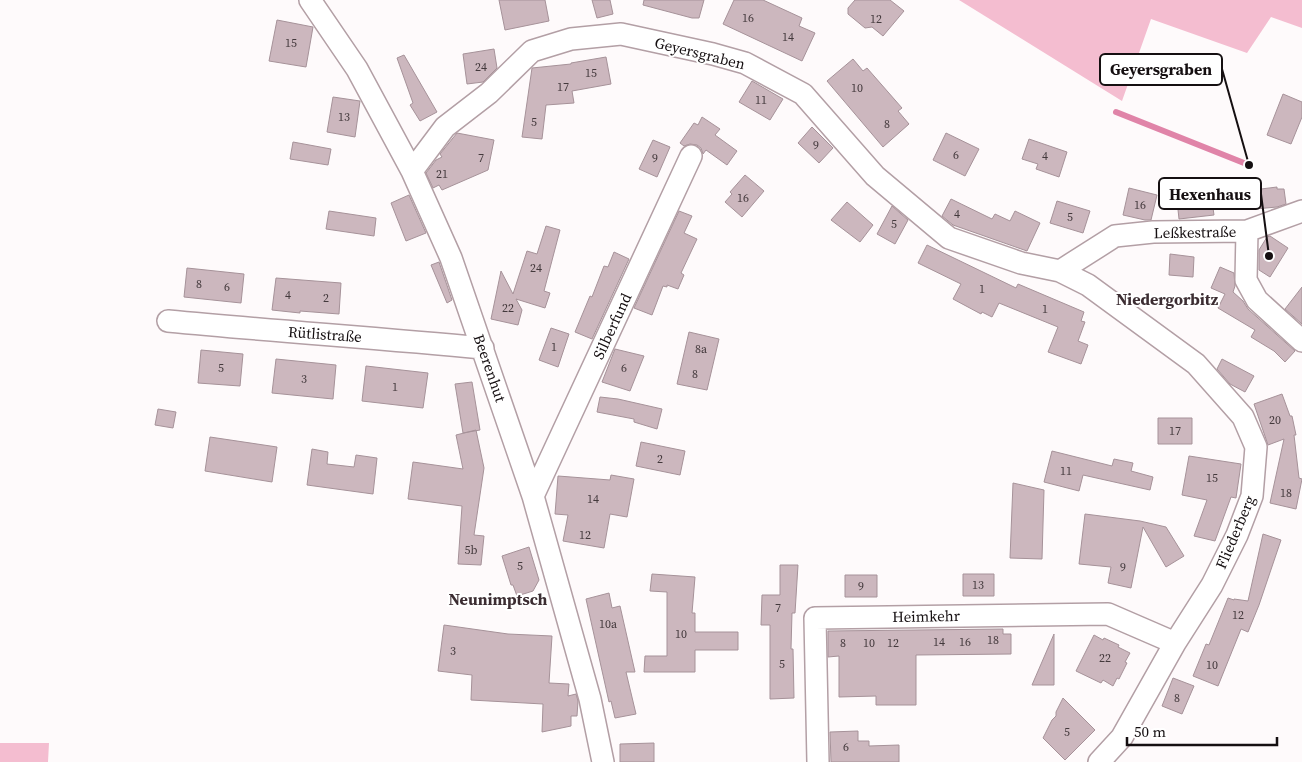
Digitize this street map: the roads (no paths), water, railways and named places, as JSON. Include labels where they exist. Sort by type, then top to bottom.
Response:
[{"type":"street","name":"Beerenhut","points":[[310,0],[357,69],[412,171],[451,258],[533,496],[590,699],[603,762]]},
{"type":"street","name":"Geyersgraben","points":[[412,171],[445,127],[489,93],[532,51],[571,39],[621,34],[745,63],[803,94],[875,176],[949,238],[1021,263],[1060,271]]},
{"type":"street","name":"Silberfund","points":[[533,496],[691,156]]},
{"type":"street","name":"Leßkestraße","points":[[1060,271],[1115,236],[1153,232],[1247,231],[1302,211]]},
{"type":"street","points":[[1247,231],[1246,280],[1257,300],[1302,341]]},
{"type":"street","name":"Fliederberg","points":[[1060,271],[1088,286],[1196,364],[1243,417],[1256,447],[1252,496],[1212,585],[1175,643],[1122,737],[1100,762]]},
{"type":"street","name":"Rütlistraße","points":[[168,321],[483,348]]},
{"type":"street","name":"Heimkehr","points":[[818,762],[815,618],[1108,614],[1175,643]]},
{"type":"waterway","name":"Geyersgraben","points":[[1116,112],[1249,165]]},
{"type":"place","name":"Geyersgraben","points":[[1249,165]]},
{"type":"place","name":"Hexenhaus","points":[[1269,256]]},
{"type":"district","name":"Niedergorbitz","points":[[1167,299]]},
{"type":"district","name":"Neunimptsch","points":[[498,599]]}]
